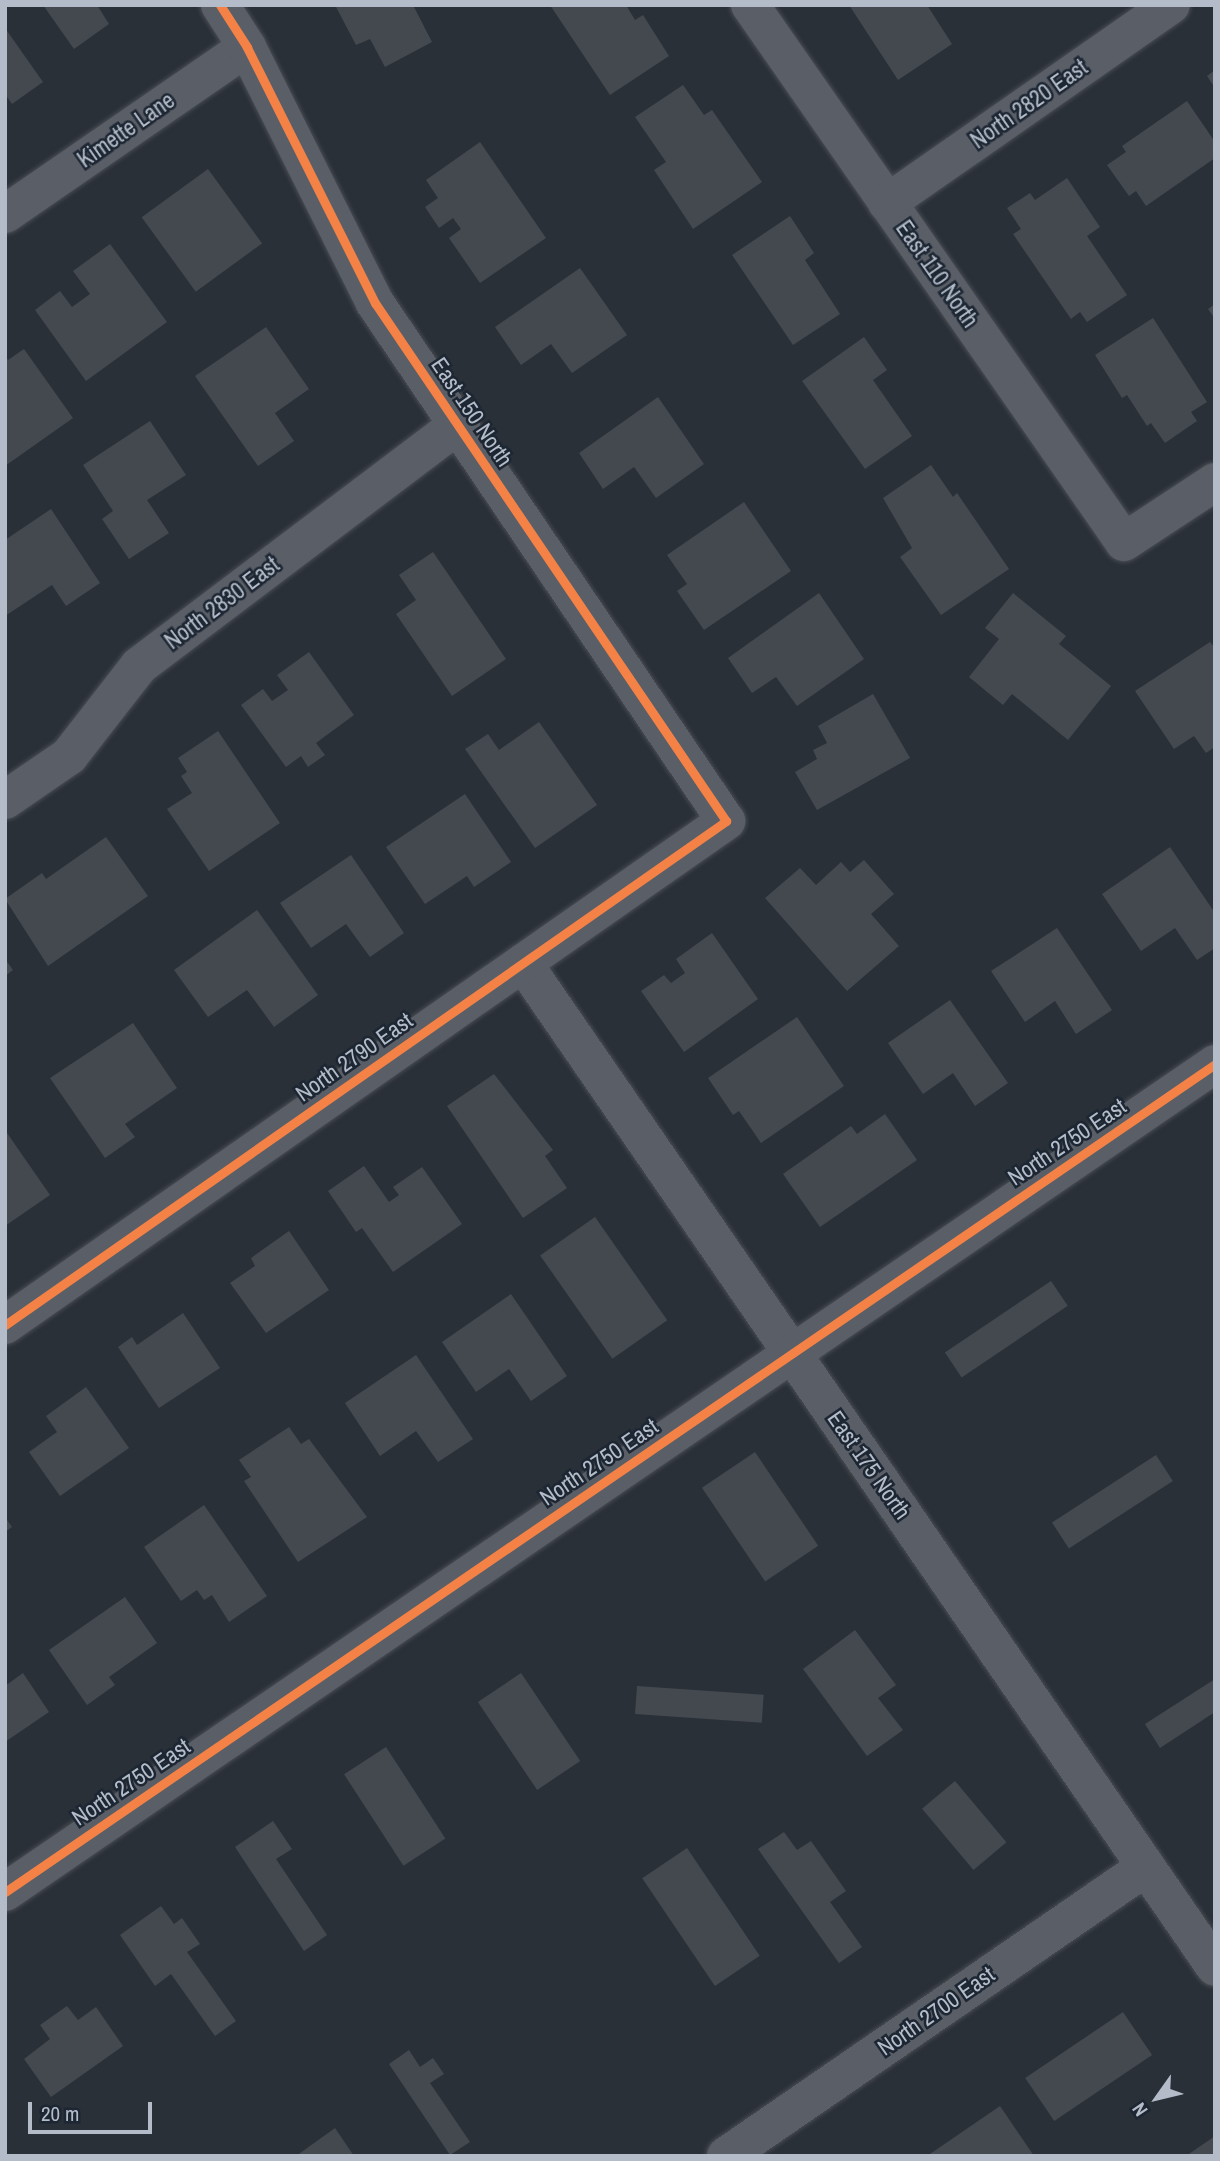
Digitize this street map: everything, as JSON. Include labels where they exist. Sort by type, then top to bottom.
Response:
[{"type":"street","name":"East 150 North","points":[[220,5],[247,47],[376,303],[726,821]]},
{"type":"street","name":"East 110 North","points":[[750,5],[1124,542],[1215,482]]},
{"type":"street","name":"North 2820 East","points":[[887,203],[1171,5]]},
{"type":"street","name":"Kimette Lane","points":[[5,214],[247,47]]},
{"type":"street","name":"North 2830 East","points":[[5,800],[69,756],[139,666],[458,425]]},
{"type":"street","name":"North 2790 East","points":[[5,1325],[726,821]]},
{"type":"street","name":"East 175 North","points":[[523,962],[1215,1967]]},
{"type":"street","name":"North 2750 East","points":[[5,1892],[1215,1064]]},
{"type":"street","name":"North 2700 East","points":[[726,2156],[1146,1867]]},
{"type":"building","points":[[43,5],[97,5],[109,24],[74,49]]},
{"type":"building","points":[[335,5],[413,5],[432,42],[385,67],[370,39],[356,45]]},
{"type":"building","points":[[550,5],[626,5],[635,20],[643,15],[669,56],[610,95]]},
{"type":"building","points":[[849,5],[927,5],[952,44],[898,80]]},
{"type":"building","points":[[5,28],[43,82],[12,104],[5,94]]},
{"type":"building","points":[[1215,70],[1215,88],[1207,76]]},
{"type":"building","points":[[683,85],[704,115],[712,110],[762,182],[693,229],[654,170],[666,162],[635,117]]},
{"type":"building","points":[[1187,101],[1215,142],[1215,158],[1146,206],[1136,191],[1129,196],[1107,165],[1126,152],[1122,146]]},
{"type":"building","points":[[480,142],[546,238],[480,283],[449,238],[461,229],[453,218],[439,228],[425,207],[438,198],[426,180]]},
{"type":"building","points":[[208,169],[262,243],[196,292],[142,217]]},
{"type":"building","points":[[1067,178],[1100,227],[1087,236],[1127,295],[1087,322],[1080,312],[1071,319],[1013,234],[1021,229],[1007,208],[1030,193],[1035,200]]},
{"type":"building","points":[[790,216],[814,253],[805,260],[840,314],[793,345],[732,255]]},
{"type":"building","points":[[110,244],[167,322],[86,381],[35,310],[60,291],[72,307],[90,294],[73,271]]},
{"type":"building","points":[[580,268],[627,335],[572,373],[551,344],[521,365],[495,327]]},
{"type":"building","points":[[1215,304],[1215,319],[1208,309]]},
{"type":"building","points":[[1153,318],[1207,402],[1191,412],[1197,421],[1165,443],[1151,423],[1147,426],[1127,395],[1122,398],[1095,355]]},
{"type":"building","points":[[266,327],[309,389],[275,413],[294,441],[258,466],[195,376]]},
{"type":"building","points":[[864,337],[887,370],[873,380],[912,436],[865,469],[802,381]]},
{"type":"building","points":[[24,349],[73,418],[5,466],[5,356],[8,360]]},
{"type":"building","points":[[658,397],[704,464],[656,498],[634,467],[603,489],[579,453]]},
{"type":"building","points":[[150,421],[186,475],[147,500],[169,533],[129,559],[102,519],[113,511],[83,465]]},
{"type":"building","points":[[931,465],[953,497],[957,493],[1009,569],[941,615],[900,557],[912,548],[883,498]]},
{"type":"building","points":[[744,502],[791,571],[704,630],[677,591],[687,584],[667,555]]},
{"type":"building","points":[[51,509],[100,583],[66,606],[52,585],[5,616],[5,540]]},
{"type":"building","points":[[433,552],[506,659],[452,696],[396,614],[416,600],[399,575]]},
{"type":"building","points":[[819,593],[864,659],[797,706],[776,677],[752,693],[728,658]]},
{"type":"building","points":[[1013,593],[1066,636],[1059,644],[1111,686],[1068,740],[1012,694],[1003,705],[969,677],[999,639],[985,628]]},
{"type":"building","points":[[1210,642],[1215,648],[1215,747],[1206,753],[1194,736],[1174,749],[1135,691]]},
{"type":"building","points":[[309,652],[354,715],[316,743],[325,755],[308,767],[301,756],[286,767],[241,705],[263,689],[272,701],[288,690],[277,675]]},
{"type":"building","points":[[873,694],[910,758],[817,810],[795,772],[817,759],[813,750],[827,743],[818,726]]},
{"type":"building","points":[[539,722],[597,805],[535,848],[465,749],[488,734],[499,750]]},
{"type":"building","points":[[218,731],[280,823],[209,871],[167,809],[192,793],[181,776],[187,772],[178,758]]},
{"type":"building","points":[[465,794],[511,862],[474,887],[467,876],[425,904],[386,847]]},
{"type":"building","points":[[106,837],[148,896],[48,966],[5,899],[42,873],[46,879]]},
{"type":"building","points":[[1170,847],[1215,913],[1215,948],[1197,960],[1175,928],[1141,951],[1102,894]]},
{"type":"building","points":[[351,855],[404,933],[370,957],[346,924],[311,948],[280,903]]},
{"type":"building","points":[[864,860],[894,894],[871,914],[899,946],[847,991],[765,898],[800,868],[816,885],[841,862],[850,872]]},
{"type":"building","points":[[257,910],[318,995],[274,1027],[247,990],[208,1017],[174,970]]},
{"type":"building","points":[[1057,928],[1112,1010],[1076,1034],[1055,1001],[1025,1022],[991,971]]},
{"type":"building","points":[[712,933],[758,999],[684,1052],[641,991],[664,975],[671,983],[685,973],[676,959]]},
{"type":"building","points":[[5,959],[13,970],[5,976]]},
{"type":"building","points":[[950,1000],[1008,1083],[975,1106],[953,1073],[923,1094],[888,1043]]},
{"type":"building","points":[[797,1017],[844,1086],[761,1143],[739,1111],[733,1115],[708,1078]]},
{"type":"building","points":[[133,1023],[177,1088],[125,1124],[135,1137],[105,1158],[50,1078]]},
{"type":"building","points":[[494,1074],[553,1150],[545,1156],[567,1188],[523,1218],[447,1106]]},
{"type":"building","points":[[885,1114],[917,1160],[820,1227],[783,1174],[851,1126],[857,1134]]},
{"type":"building","points":[[5,1130],[50,1195],[5,1226]]},
{"type":"building","points":[[364,1166],[389,1202],[399,1195],[393,1187],[422,1167],[462,1224],[393,1272],[362,1228],[356,1232],[328,1191]]},
{"type":"building","points":[[595,1217],[667,1320],[612,1359],[540,1255]]},
{"type":"building","points":[[289,1231],[329,1290],[266,1333],[230,1283],[255,1266],[251,1258]]},
{"type":"building","points":[[1051,1281],[1068,1306],[962,1377],[945,1353]]},
{"type":"building","points":[[511,1294],[567,1376],[531,1401],[509,1369],[476,1392],[442,1342]]},
{"type":"building","points":[[183,1313],[220,1368],[159,1408],[118,1347],[132,1337],[137,1345]]},
{"type":"building","points":[[416,1355],[473,1439],[438,1462],[416,1431],[380,1456],[345,1403]]},
{"type":"building","points":[[86,1387],[129,1448],[60,1496],[29,1452],[57,1432],[46,1416]]},
{"type":"building","points":[[289,1427],[301,1444],[309,1439],[367,1517],[298,1562],[244,1481],[251,1477],[239,1460]]},
{"type":"building","points":[[755,1452],[818,1546],[765,1581],[702,1488]]},
{"type":"building","points":[[1156,1455],[1173,1481],[1069,1549],[1052,1523]]},
{"type":"building","points":[[204,1505],[267,1596],[229,1622],[212,1595],[204,1600],[197,1590],[181,1601],[144,1547]]},
{"type":"building","points":[[5,1517],[12,1527],[5,1532]]},
{"type":"building","points":[[125,1597],[157,1643],[109,1677],[115,1685],[87,1705],[49,1650]]},
{"type":"building","points":[[855,1630],[896,1685],[878,1698],[903,1730],[867,1756],[803,1669]]},
{"type":"building","points":[[23,1673],[49,1712],[5,1742],[5,1686]]},
{"type":"building","points":[[521,1673],[580,1761],[537,1790],[478,1702]]},
{"type":"building","points":[[1215,1679],[1215,1712],[1160,1748],[1145,1724]]},
{"type":"building","points":[[637,1686],[764,1695],[762,1723],[635,1714]]},
{"type":"building","points":[[386,1747],[445,1838],[403,1866],[344,1774]]},
{"type":"building","points":[[955,1781],[1006,1842],[973,1870],[922,1809]]},
{"type":"building","points":[[273,1821],[292,1849],[276,1859],[327,1935],[304,1951],[235,1847]]},
{"type":"building","points":[[784,1832],[797,1850],[811,1841],[846,1891],[830,1902],[862,1947],[839,1963],[758,1849]]},
{"type":"building","points":[[687,1848],[760,1956],[715,1986],[642,1878]]},
{"type":"building","points":[[161,1906],[174,1924],[182,1918],[200,1944],[187,1952],[236,2021],[215,2036],[171,1974],[155,1986],[120,1935]]},
{"type":"building","points":[[67,2006],[78,2020],[96,2007],[123,2046],[51,2097],[24,2059],[50,2039],[40,2025]]},
{"type":"building","points":[[1123,2012],[1152,2055],[1054,2121],[1025,2078]]},
{"type":"building","points":[[409,2050],[420,2067],[433,2058],[444,2074],[430,2083],[470,2142],[450,2155],[389,2064]]},
{"type":"building","points":[[1000,2106],[1034,2156],[927,2156]]},
{"type":"building","points":[[335,2128],[354,2156],[296,2156]]},
{"type":"building","points":[[1215,2136],[1215,2156],[1186,2156]]},
{"type":"cycle path","points":[[5,1325],[726,821],[375,303],[247,47],[220,5]]},
{"type":"cycle path","points":[[5,1892],[1215,1064]]}]
